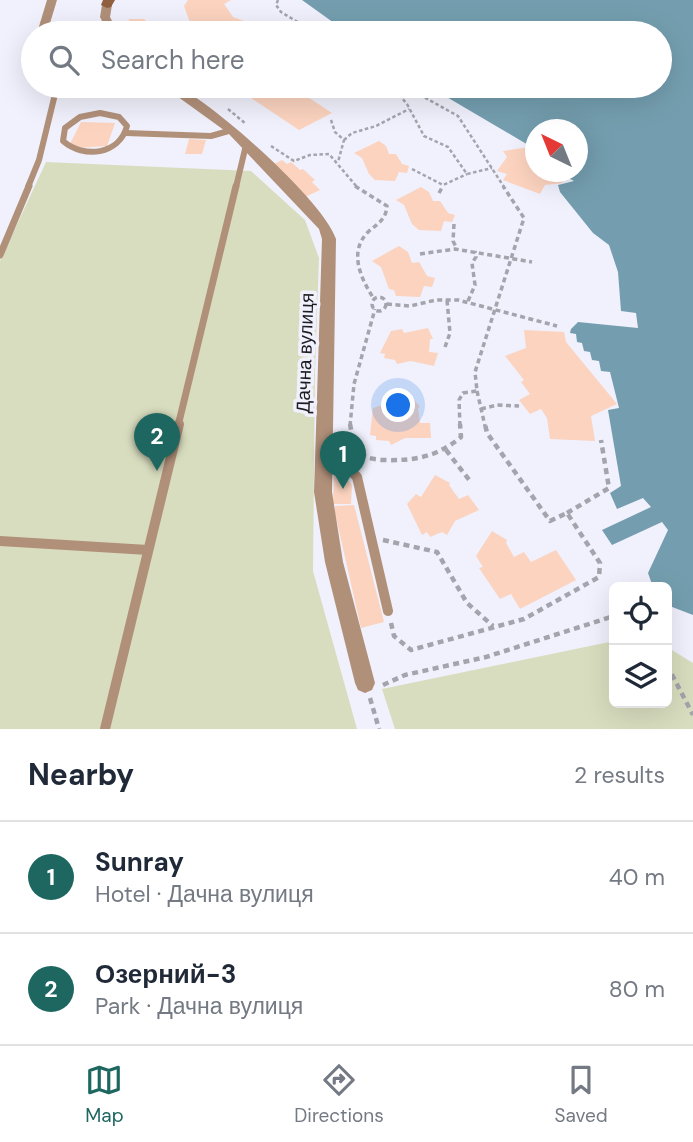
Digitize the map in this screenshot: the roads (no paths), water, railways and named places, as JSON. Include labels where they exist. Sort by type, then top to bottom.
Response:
[{"type":"street","points":[[46,21],[52,0]]},
{"type":"street","points":[[107,21],[105,17],[108,2]]},
{"type":"street","points":[[99,21],[105,17]]},
{"type":"street","name":"Дачна вулиця","points":[[187,98],[247,138],[325,227],[329,239],[323,492],[334,562],[367,687]]},
{"type":"lane","points":[[0,255],[39,160],[54,98]]},
{"type":"lane","points":[[100,113],[118,116],[127,126],[126,133],[123,139],[107,149],[85,152],[67,146],[62,135],[71,122],[100,113]]},
{"type":"lane","points":[[126,133],[211,136],[232,130]]},
{"type":"lane","points":[[105,729],[247,138]]},
{"type":"lane","points":[[323,441],[357,477],[388,611]]},
{"type":"lane","points":[[0,541],[148,550]]},
{"type":"water","points":[[302,0],[693,0],[693,615],[672,607],[672,582],[651,582],[648,573],[668,530],[662,522],[612,545],[602,530],[651,507],[643,498],[617,509],[610,493],[621,486],[608,410],[619,408],[610,372],[601,371],[599,361],[592,360],[590,352],[584,351],[582,343],[577,342],[576,334],[570,333],[578,322],[638,328],[636,313],[621,311],[618,272],[609,245],[593,233],[560,192],[558,185],[588,182],[588,119],[525,119],[525,143],[448,98],[672,98],[672,21],[331,21]]},
{"type":"place","name":"Озерний-3","points":[[157,471]]},
{"type":"place","name":"Sunray","points":[[343,489]]}]
